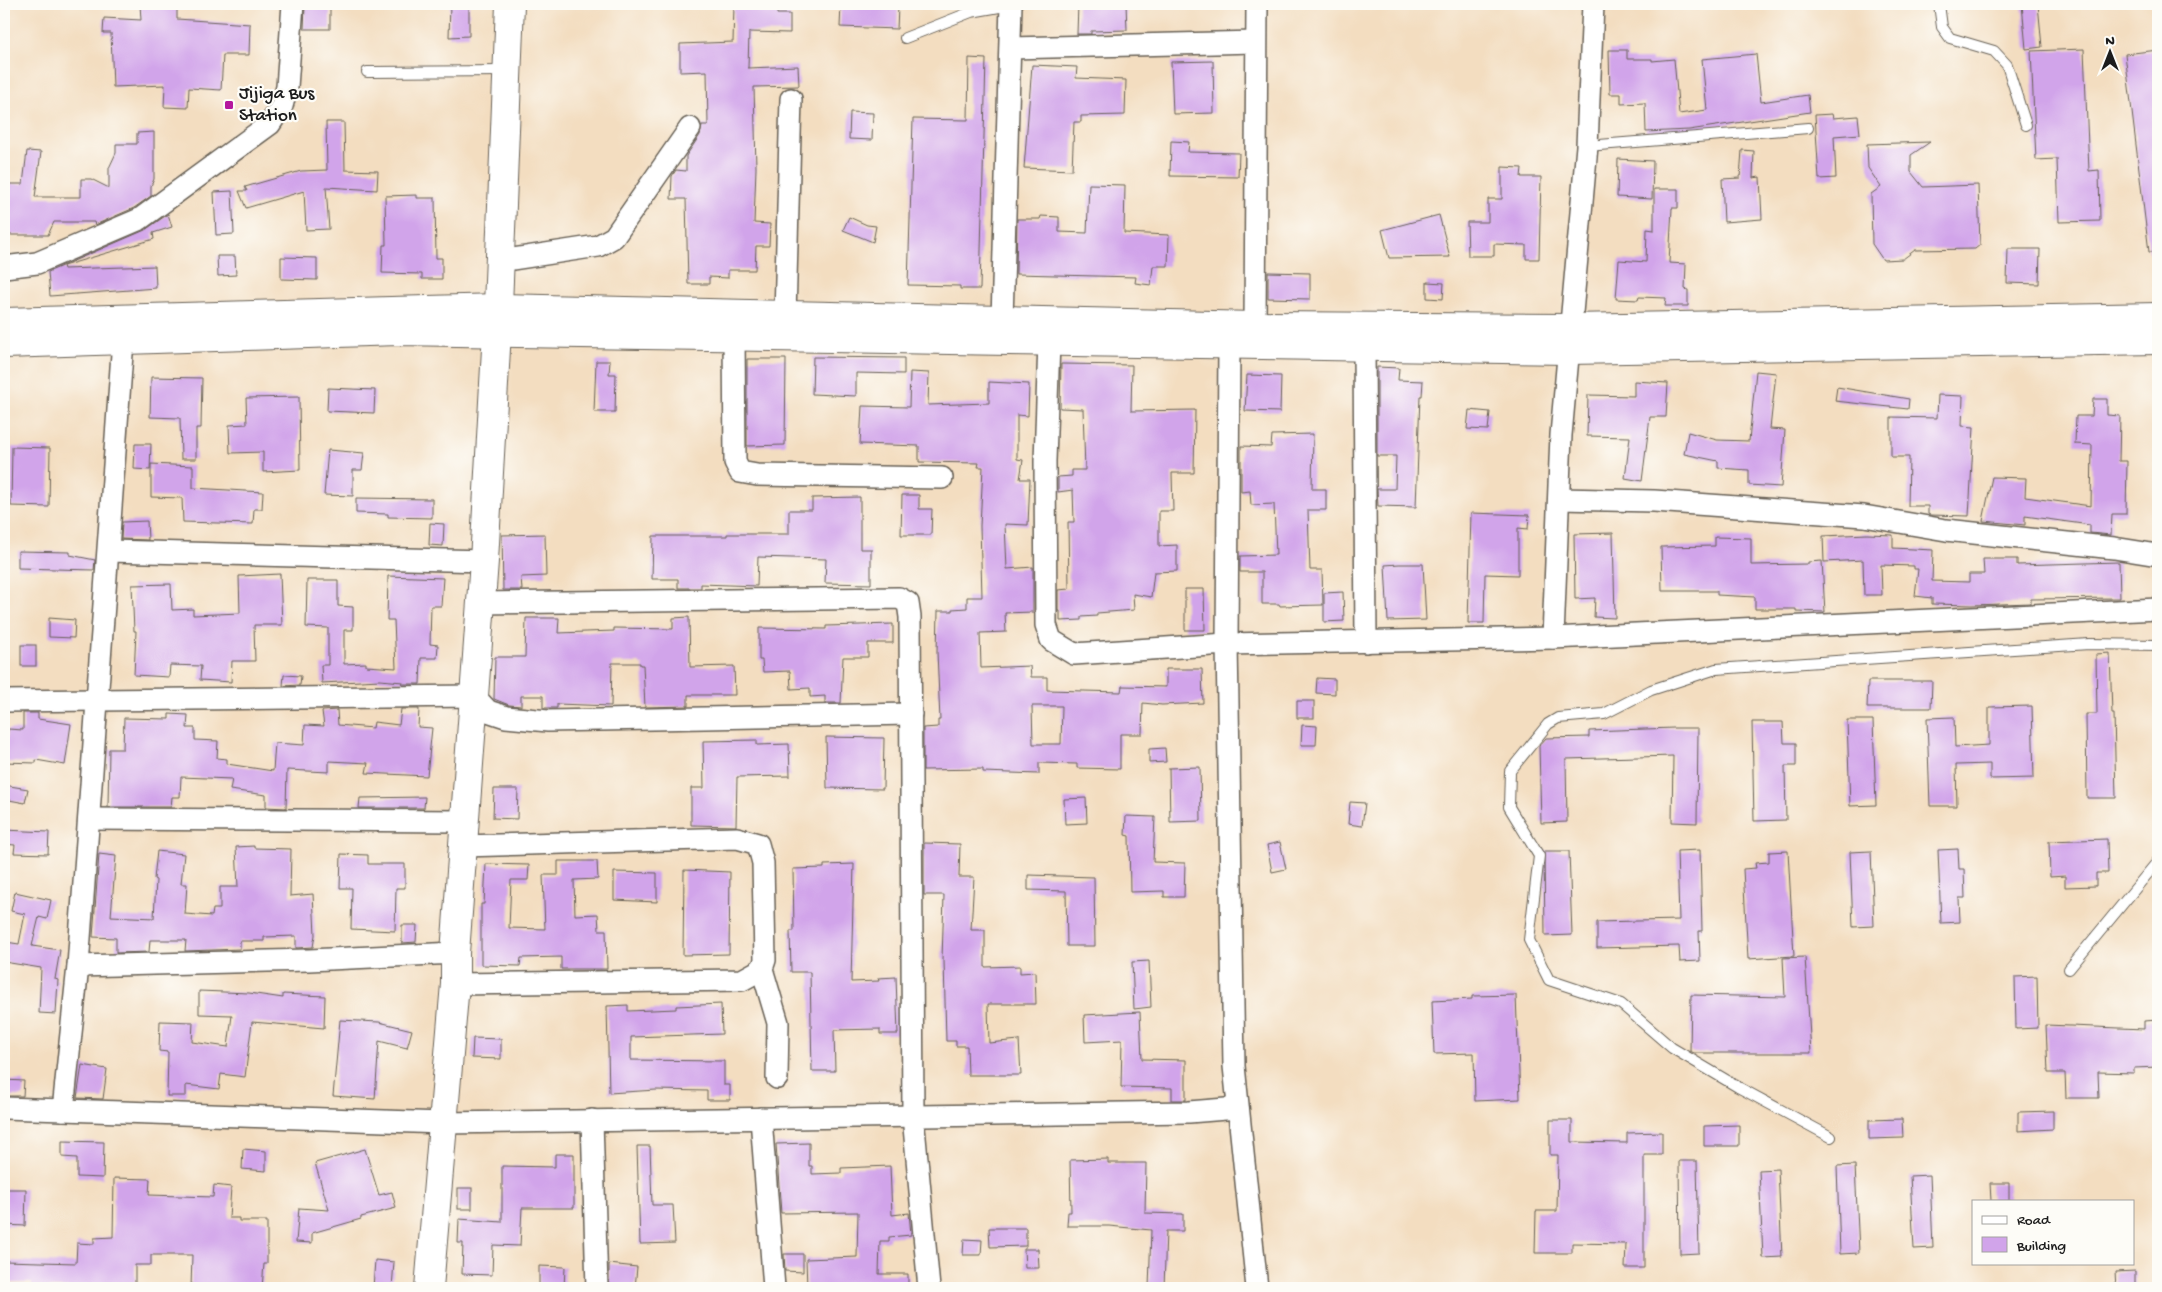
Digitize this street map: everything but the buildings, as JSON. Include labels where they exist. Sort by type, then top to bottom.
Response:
[{"type":"main road","points":[[429,1288],[455,984],[455,953],[484,562],[500,261],[510,4]]},
{"type":"main road","points":[[4,322],[497,320],[784,315],[1255,326],[1569,339],[2158,340]]},
{"type":"main road","points":[[4,344],[398,331],[497,320],[734,336],[1364,348],[2158,317]]},
{"type":"street","points":[[4,267],[37,263],[140,219],[270,124],[282,106],[288,87],[293,4]]},
{"type":"street","points":[[1255,326],[1257,4]]},
{"type":"street","points":[[1553,638],[1560,435],[1587,146],[1593,4]]},
{"type":"street","points":[[1002,320],[1011,5]]},
{"type":"street","points":[[1011,48],[1256,42]]},
{"type":"street","points":[[784,315],[791,99]]},
{"type":"street","points":[[500,261],[598,246],[614,237],[690,128]]},
{"type":"street","points":[[734,336],[735,462],[740,472],[757,475],[942,478]]},
{"type":"street","points":[[63,1110],[78,966],[123,340]]},
{"type":"street","points":[[1049,342],[1045,461],[1046,625],[1051,640],[1074,654],[1227,644],[1553,638],[2158,609]]},
{"type":"street","points":[[1229,346],[1227,644],[1234,1056],[1257,1288]]},
{"type":"street","points":[[1364,348],[1366,642]]},
{"type":"street","points":[[1559,499],[1654,501],[1864,516],[1946,530],[2114,548],[2158,556]]},
{"type":"street","points":[[109,551],[484,562]]},
{"type":"street","points":[[481,603],[899,598],[908,603],[910,617],[914,1116],[929,1288]]},
{"type":"street","points":[[4,701],[474,696],[488,711],[506,717],[548,721],[911,714]]},
{"type":"street","points":[[89,819],[464,834],[737,838],[758,844],[764,864],[765,960],[762,969],[778,1023],[776,1078]]},
{"type":"street","points":[[78,966],[300,960],[455,953]]},
{"type":"street","points":[[455,984],[742,980],[762,969]]},
{"type":"street","points":[[4,1108],[442,1123],[1189,1112],[1238,1108]]},
{"type":"street","points":[[761,1118],[774,1288]]},
{"type":"street","points":[[592,1120],[597,1288]]},
{"type":"lane","points":[[1939,4],[1942,27],[1950,38],[1994,51],[2007,64],[2026,124]]},
{"type":"lane","points":[[905,38],[971,12],[1011,5]]},
{"type":"lane","points":[[367,72],[507,71]]},
{"type":"lane","points":[[1587,146],[1808,128]]},
{"type":"lane","points":[[1831,1137],[1738,1087],[1672,1048],[1621,1004],[1549,980],[1529,940],[1539,856],[1509,807],[1510,771],[1548,724],[1558,718],[1604,714],[1651,690],[1716,670],[2089,644],[2158,645]]},
{"type":"lane","points":[[2068,969],[2158,861]]},
{"type":"place","name":"Jijiga Bus Station","points":[[229,105]]}]
